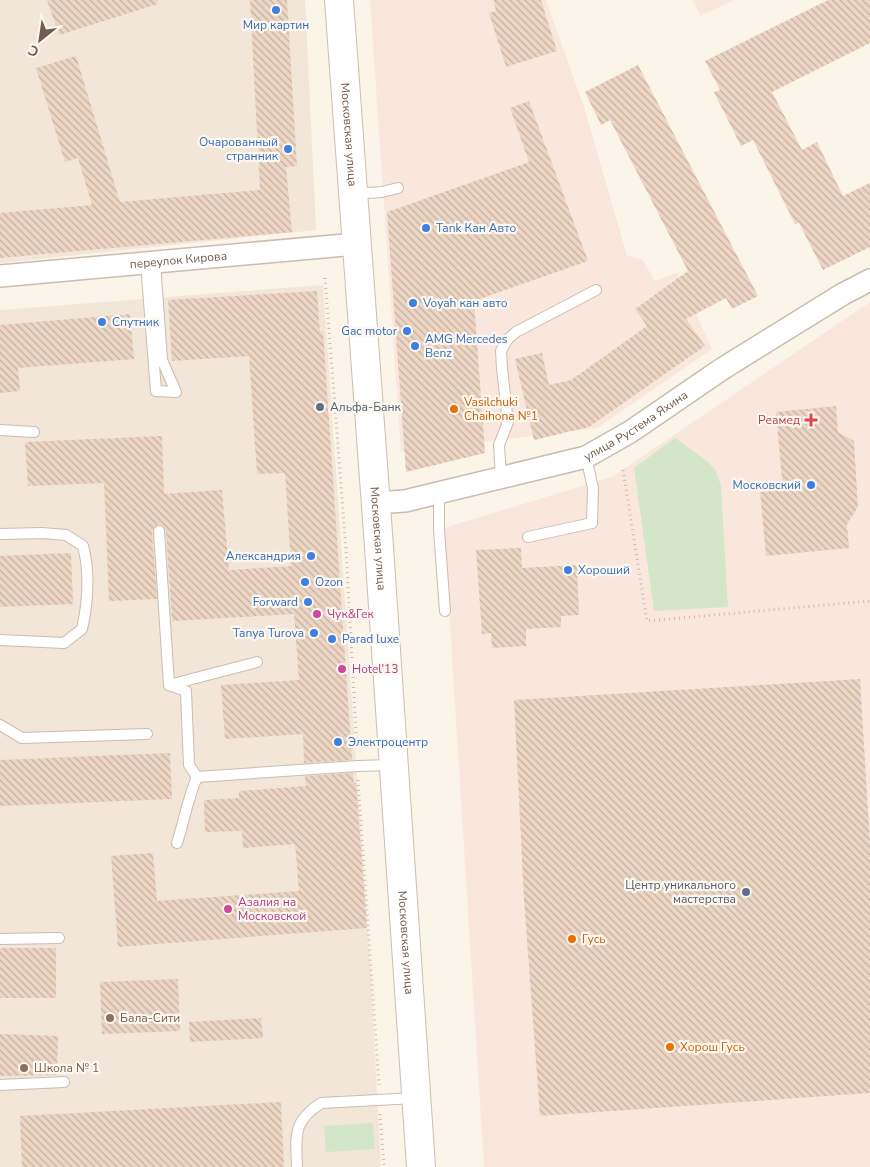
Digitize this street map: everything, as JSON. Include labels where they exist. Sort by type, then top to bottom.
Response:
[{"type":"street","name":"Московская улица","points":[[339,0],[421,1167]]},
{"type":"street","name":"переулок Кирова","points":[[0,276],[356,244]]},
{"type":"street","name":"улица Рустема Яхина","points":[[375,503],[405,501],[586,457],[630,432],[730,364],[843,294],[870,280]]},
{"type":"lane","points":[[353,194],[382,192],[398,188]]},
{"type":"lane","points":[[150,262],[162,360],[176,392],[156,391],[150,262]]},
{"type":"lane","points":[[501,477],[499,445],[508,422],[501,351],[507,340],[516,332],[596,290]]},
{"type":"lane","points":[[0,430],[34,432]]},
{"type":"lane","points":[[528,537],[592,523],[593,488],[586,457]]},
{"type":"lane","points":[[439,493],[438,530],[445,611]]},
{"type":"lane","points":[[160,531],[169,685]]},
{"type":"lane","points":[[0,534],[42,533],[66,535],[83,546],[88,563],[88,574],[82,629],[64,642],[0,640]]},
{"type":"lane","points":[[169,685],[257,662]]},
{"type":"lane","points":[[169,685],[186,691],[189,765],[197,777]]},
{"type":"lane","points":[[0,725],[22,738],[147,734]]},
{"type":"lane","points":[[197,777],[393,765]]},
{"type":"lane","points":[[177,843],[186,814],[189,796],[197,777]]},
{"type":"lane","points":[[0,939],[59,938]]},
{"type":"lane","points":[[0,1084],[64,1082]]},
{"type":"lane","points":[[297,1167],[296,1134],[300,1123],[308,1112],[321,1103],[416,1098]]},
{"type":"path","points":[[325,278],[346,550],[384,1167]]},
{"type":"path","points":[[623,470],[646,621],[870,601]]},
{"type":"shaded area","points":[[0,0],[305,0],[316,230],[0,263]]},
{"type":"shaded area","points":[[370,0],[546,0],[585,110],[627,256],[642,259],[655,281],[677,273],[712,349],[597,428],[401,452]]},
{"type":"shaded area","points":[[693,0],[734,0],[700,16]]},
{"type":"shaded area","points":[[323,285],[370,963],[381,1167],[0,1167],[0,310]]},
{"type":"shaded area","points":[[870,302],[870,1167],[484,1167],[444,528],[612,477]]},
{"type":"green space","points":[[675,438],[707,461],[716,471],[721,486],[728,607],[654,611],[634,468]]},
{"type":"green space","points":[[373,1123],[375,1149],[326,1152],[324,1126]]},
{"type":"building","points":[[47,0],[157,0],[158,4],[59,35]]},
{"type":"building","points":[[250,0],[287,0],[297,166],[286,167],[292,232],[0,258],[0,213],[92,205],[78,158],[65,162],[36,68],[76,56],[120,202],[260,190]]},
{"type":"building","points":[[493,0],[541,0],[557,51],[506,67],[489,13],[496,11]]},
{"type":"building","points":[[828,0],[870,0],[870,43],[772,92],[802,150],[817,142],[843,196],[870,183],[870,247],[823,270],[799,223],[795,224],[753,140],[741,146],[714,92],[720,90],[705,61]]},
{"type":"building","points":[[638,65],[758,296],[732,309],[726,298],[686,319],[705,346],[589,427],[534,440],[515,359],[542,353],[549,385],[571,380],[647,326],[635,309],[688,271],[610,120],[601,125],[585,92]]},
{"type":"building","points":[[529,101],[588,261],[474,301],[485,453],[406,472],[387,212],[529,162],[510,108]]},
{"type":"building","points":[[317,291],[320,332],[323,331],[352,760],[304,763],[303,734],[225,739],[221,685],[299,680],[294,614],[172,621],[166,531],[159,524],[152,531],[157,599],[109,601],[104,483],[28,486],[25,442],[162,436],[164,494],[222,490],[229,570],[291,566],[285,473],[257,474],[249,356],[172,361],[168,300]]},
{"type":"building","points":[[130,314],[134,359],[18,368],[20,391],[0,393],[0,325]]},
{"type":"building","points":[[836,406],[838,432],[854,441],[858,507],[847,524],[849,548],[766,556],[760,492],[783,490],[776,412]]},
{"type":"building","points":[[521,548],[522,568],[577,565],[579,615],[561,616],[561,627],[526,629],[526,646],[492,648],[491,633],[482,634],[476,550]]},
{"type":"building","points":[[71,553],[73,604],[0,607],[0,556]]},
{"type":"building","name":"Центр уникального мастерства","points":[[860,679],[870,844],[870,1093],[540,1116],[524,899],[514,700]]},
{"type":"building","points":[[170,753],[172,799],[0,806],[0,760]]},
{"type":"building","points":[[353,773],[354,783],[356,783],[367,928],[118,947],[111,856],[153,853],[157,901],[299,891],[295,844],[243,848],[242,831],[205,832],[204,800],[239,798],[239,791],[306,786],[305,776]]},
{"type":"building","points":[[0,948],[56,948],[56,998],[0,998]]},
{"type":"building","points":[[178,979],[180,1031],[102,1034],[100,982]]},
{"type":"building","points":[[261,1018],[263,1038],[190,1042],[189,1022]]},
{"type":"building","points":[[0,1034],[58,1036],[57,1075],[0,1076]]},
{"type":"building","points":[[281,1102],[284,1167],[22,1167],[20,1116]]},
{"type":"place","name":"Мир картин","points":[[276,10]]},
{"type":"place","name":"Очарованный странник","points":[[288,149]]},
{"type":"place","name":"Tank Кан Авто","points":[[426,228]]},
{"type":"place","name":"Voyah кан авто","points":[[413,303]]},
{"type":"place","name":"Спутник","points":[[102,322]]},
{"type":"place","name":"Gac motor","points":[[407,331]]},
{"type":"place","name":"AMG Mercedes Benz","points":[[415,346]]},
{"type":"place","name":"Альфа-Банк","points":[[320,407]]},
{"type":"place","name":"Vasilchuki Chaihona №1","points":[[454,409]]},
{"type":"place","name":"Реамед","points":[[811,420]]},
{"type":"place","name":"Московский","points":[[811,485]]},
{"type":"place","name":"Александрия","points":[[311,556]]},
{"type":"place","name":"Хороший","points":[[568,570]]},
{"type":"place","name":"Ozon","points":[[305,582]]},
{"type":"place","name":"Forward","points":[[308,602]]},
{"type":"place","name":"Чук&Гек","points":[[317,614]]},
{"type":"place","name":"Tanya Turova","points":[[314,633]]},
{"type":"place","name":"Parad luxe","points":[[332,639]]},
{"type":"place","name":"Hotel'13","points":[[342,669]]},
{"type":"place","name":"Электроцентр","points":[[338,742]]},
{"type":"place","name":"Центр уникального мастерства","points":[[746,892]]},
{"type":"place","name":"Азалия на Московской","points":[[228,909]]},
{"type":"place","name":"Гусь","points":[[572,939]]},
{"type":"place","name":"Бала-Сити","points":[[110,1018]]},
{"type":"place","name":"Хорош Гусь","points":[[670,1047]]},
{"type":"place","name":"Школа № 1","points":[[24,1068]]}]
